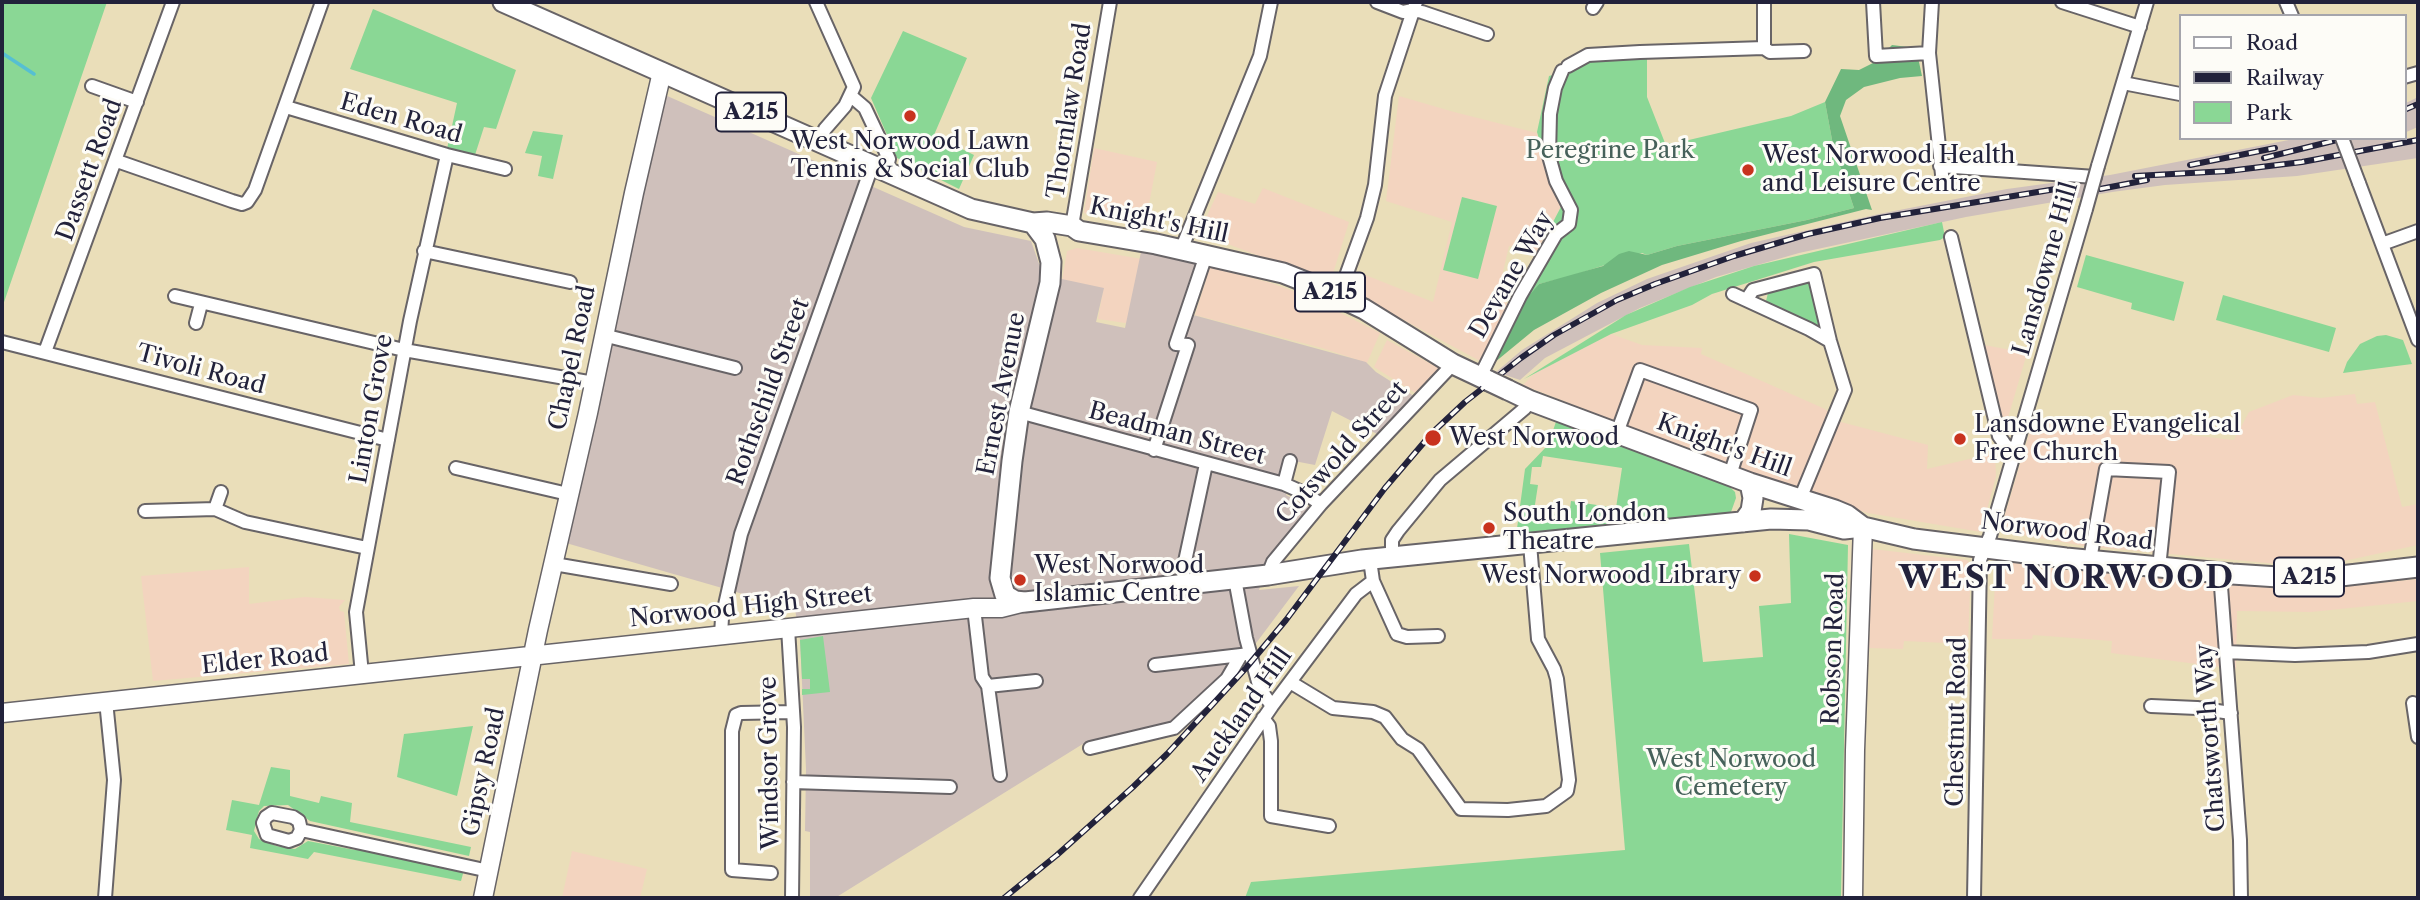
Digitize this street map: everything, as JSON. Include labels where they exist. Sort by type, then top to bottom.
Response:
[{"type":"main road","name":"Knight's Hill","points":[[503,2],[971,209],[1033,223],[1047,222],[1283,273],[1339,295],[1453,364],[1531,401],[1800,499]]},
{"type":"main road","name":"Ernest Avenue","points":[[1000,578],[1019,412],[1050,283],[1051,262],[1045,239],[1033,223]]},
{"type":"main road","points":[[1051,262],[1063,241],[1075,229]]},
{"type":"main road","points":[[1743,522],[1751,511],[1753,498],[1750,483]]},
{"type":"main road","name":"Norwood Road","points":[[1800,499],[1844,514],[1863,527],[1914,539],[2159,568],[2323,577],[2418,567]]},
{"type":"main road","name":"A215","points":[[1025,602],[1236,579],[1370,560],[1743,522],[1790,518],[1844,529],[1863,527]]},
{"type":"main road","points":[[1000,578],[1005,595],[1015,601],[1025,602]]},
{"type":"street","name":"Dassett Road","points":[[45,352],[173,2]]},
{"type":"street","points":[[117,160],[232,201],[242,204],[247,202],[286,107],[322,2]]},
{"type":"street","points":[[816,2],[854,87],[851,96],[825,129],[819,143]]},
{"type":"street","name":"Thornlaw Road","points":[[1075,229],[1110,2]]},
{"type":"street","points":[[1181,250],[1260,56],[1271,2]]},
{"type":"street","points":[[1377,2],[1404,12],[1414,6]]},
{"type":"street","points":[[1764,2],[1764,48],[1770,52],[1804,51]]},
{"type":"street","points":[[1873,2],[1875,56],[1929,52]]},
{"type":"street","points":[[1932,2],[1929,52],[1943,184]]},
{"type":"street","points":[[2062,2],[2140,27]]},
{"type":"street","name":"Lansdowne Hill","points":[[1985,547],[2086,209],[2092,173],[2147,2]]},
{"type":"street","points":[[1414,6],[1487,34]]},
{"type":"street","points":[[1339,295],[1373,198],[1385,96],[1414,6]]},
{"type":"street","name":"Devane Way","points":[[1484,379],[1520,296],[1556,234],[1569,225],[1571,210],[1556,181],[1549,156],[1550,114],[1555,88],[1565,68],[1588,55],[1764,48]]},
{"type":"street","name":"Chapel Road","points":[[534,655],[662,72]]},
{"type":"street","points":[[2123,83],[2178,94]]},
{"type":"street","points":[[92,86],[137,102]]},
{"type":"street","points":[[851,96],[865,108],[889,159],[879,169]]},
{"type":"street","name":"Eden Road","points":[[286,107],[447,155],[505,169]]},
{"type":"street","points":[[2343,140],[2418,340]]},
{"type":"street","name":"Linton Grove","points":[[362,674],[356,612],[404,350],[447,155]]},
{"type":"street","points":[[1940,166],[2092,173]]},
{"type":"street","name":"Rothschild Street","points":[[721,635],[741,534],[879,169]]},
{"type":"street","points":[[2382,244],[2418,231]]},
{"type":"street","points":[[1951,237],[1999,436],[2006,446],[2015,450]]},
{"type":"street","points":[[424,251],[570,282]]},
{"type":"street","points":[[1154,450],[1188,345],[1176,344],[1206,255]]},
{"type":"street","points":[[1747,299],[1753,290],[1814,274],[1845,390],[1800,499]]},
{"type":"street","points":[[1733,294],[1830,341]]},
{"type":"street","points":[[174,296],[404,350],[594,383]]},
{"type":"street","points":[[196,323],[201,304]]},
{"type":"street","points":[[603,335],[735,368]]},
{"type":"street","name":"Tivoli Road","points":[[2,342],[388,440]]},
{"type":"street","name":"Cotswold Street","points":[[1268,575],[1273,562],[1321,504],[1453,364]]},
{"type":"street","points":[[1617,433],[1640,370],[1751,410],[1730,475]]},
{"type":"street","points":[[1392,558],[1392,540],[1440,480],[1531,401]]},
{"type":"street","name":"Beadman Street","points":[[1019,412],[1284,484],[1321,504]]},
{"type":"street","points":[[1284,484],[1290,461]]},
{"type":"street","points":[[1183,584],[1184,566],[1206,464]]},
{"type":"street","points":[[456,468],[568,494]]},
{"type":"street","points":[[2090,560],[2106,469],[2169,472],[2159,568]]},
{"type":"street","points":[[215,509],[221,492]]},
{"type":"street","points":[[145,511],[215,509],[245,522],[367,548]]},
{"type":"street","name":"Robson Road","points":[[1853,898],[1863,527]]},
{"type":"street","points":[[1290,682],[1333,708],[1373,712],[1385,717],[1402,739],[1418,750],[1461,809],[1528,809],[1546,806],[1565,793],[1569,785],[1557,679],[1538,639],[1530,544]]},
{"type":"street","name":"Chestnut Road","points":[[1974,898],[1980,563],[1985,547]]},
{"type":"street","points":[[1370,560],[1373,581],[1399,636],[1438,636]]},
{"type":"street","points":[[554,564],[671,584]]},
{"type":"street","name":"Chatsworth Way","points":[[2220,573],[2243,897]]},
{"type":"street","points":[[1000,578],[992,599],[974,608],[982,677],[988,686],[1000,775]]},
{"type":"street","points":[[1236,579],[1245,654],[1260,689],[1272,706]]},
{"type":"street","name":"Auckland Hill","points":[[1140,898],[1263,718],[1356,594],[1373,581]]},
{"type":"street","name":"Norwood High Street","points":[[534,655],[974,608],[1001,608],[1025,602]]},
{"type":"street","name":"Windsor Grove","points":[[788,628],[792,712],[792,898]]},
{"type":"street","points":[[2226,652],[2295,655],[2368,652],[2418,644]]},
{"type":"street","points":[[1154,665],[1245,654]]},
{"type":"street","points":[[1090,748],[1174,728],[1227,679],[1245,654]]},
{"type":"street","name":"Elder Road","points":[[2,713],[534,655]]},
{"type":"street","name":"Gipsy Road","points":[[483,898],[534,655]]},
{"type":"street","points":[[988,686],[1036,681]]},
{"type":"street","points":[[105,898],[114,780],[107,701]]},
{"type":"street","points":[[2413,703],[2418,737]]},
{"type":"street","points":[[2151,706],[2231,713]]},
{"type":"street","points":[[771,873],[732,870],[732,731],[736,715],[741,713],[792,712]]},
{"type":"street","points":[[1263,718],[1269,726],[1271,741],[1271,816],[1329,826]]},
{"type":"street","points":[[793,782],[950,787]]},
{"type":"street","points":[[301,830],[489,871]]},
{"type":"shaded area","points":[[665,95],[964,227],[1031,241],[1043,275],[1104,288],[1096,322],[1125,328],[1141,252],[1200,263],[1186,313],[1366,362],[1376,372],[1417,398],[1381,436],[1332,411],[1315,465],[1294,461],[1286,495],[1311,508],[1269,559],[1259,590],[1299,586],[1199,719],[1174,728],[1086,742],[835,898],[810,898],[810,832],[805,831],[806,769],[800,640],[795,609],[566,543]]},
{"type":"shaded area","points":[[1399,96],[1537,133],[1563,203],[1535,255],[1509,246],[1498,293],[1491,291],[1509,305],[1480,361],[1374,304],[1352,289],[1358,272],[1433,302],[1452,222],[1386,201]]},
{"type":"shaded area","points":[[2418,97],[2418,127],[2406,132],[2406,103]]},
{"type":"shaded area","points":[[2418,137],[2418,158],[2297,176],[2165,185],[2112,192],[1966,217],[1799,253],[1716,277],[1640,308],[1545,358],[1520,380],[1496,372],[1522,350],[1597,303],[1647,279],[1751,243],[2007,189],[2110,175],[2289,140],[2385,141]]},
{"type":"shaded area","points":[[1094,148],[1157,162],[1145,225],[1084,213]]},
{"type":"shaded area","points":[[1263,188],[1349,222],[1330,283],[1199,233],[1218,192],[1255,204]]},
{"type":"shaded area","points":[[1077,248],[1142,259],[1132,324],[1098,319],[1103,291],[1062,281],[1067,251]]},
{"type":"shaded area","points":[[1210,267],[1271,283],[1307,296],[1380,333],[1367,363],[1322,348],[1195,315]]},
{"type":"shaded area","points":[[1611,334],[1642,345],[1702,348],[1701,354],[1825,409],[1841,422],[1928,445],[1927,469],[1995,453],[1996,476],[1981,532],[1868,513],[1780,486],[1523,385],[1537,371]]},
{"type":"shaded area","points":[[1387,340],[1442,370],[1417,394],[1374,367]]},
{"type":"shaded area","points":[[1984,345],[2027,353],[2008,418],[2001,416]]},
{"type":"shaded area","points":[[2355,394],[2357,404],[2375,402],[2402,507],[2418,504],[2418,545],[2339,562],[2300,566],[2084,546],[2000,531],[2034,418],[2234,440],[2249,412],[2293,395],[2321,398]]},
{"type":"shaded area","points":[[1872,549],[1967,560],[1971,564],[1968,644],[1904,641],[1903,649],[1869,648]]},
{"type":"shaded area","points":[[2000,560],[2144,576],[2312,590],[2418,579],[2418,601],[2311,612],[2237,611],[2236,669],[2111,653],[2112,641],[2033,635],[2032,639],[1992,639],[1996,564]]},
{"type":"shaded area","points":[[249,567],[249,604],[305,597],[345,600],[339,607],[340,611],[344,612],[349,664],[153,681],[141,576]]},
{"type":"shaded area","points":[[572,851],[647,869],[640,898],[562,898]]},
{"type":"green space","points":[[2,2],[107,2],[2,308]]},
{"type":"green space","points":[[373,9],[516,70],[496,129],[484,127],[474,158],[447,149],[457,103],[350,69]]},
{"type":"green space","name":"West Norwood Lawn Tennis & Social Club","points":[[903,31],[967,58],[934,135],[974,155],[959,189],[897,158],[871,98]]},
{"type":"green space","points":[[1892,45],[1916,48],[1922,76],[1900,78],[1864,87],[1846,100],[1840,116],[1872,210],[1866,209],[1741,241],[1662,265],[1601,293],[1534,330],[1489,367],[1522,304],[1539,284],[1603,266],[1619,254],[1629,251],[1647,255],[1677,246],[1854,208],[1833,145],[1825,102],[1841,69],[1859,70],[1875,62]]},
{"type":"green space","name":"Peregrine Park","points":[[1647,57],[1647,97],[1665,143],[1676,143],[1791,116],[1825,102],[1833,145],[1854,208],[1677,246],[1647,255],[1642,253],[1539,284],[1489,367],[1480,361],[1563,203],[1546,163],[1537,132],[1549,76],[1580,68],[1585,62]]},
{"type":"green space","points":[[533,131],[563,135],[553,179],[538,176],[542,156],[525,153]]},
{"type":"green space","points":[[1462,197],[1497,206],[1478,279],[1443,270]]},
{"type":"green space","points":[[1942,222],[1945,237],[1940,240],[1814,262],[1712,294],[1692,305],[1611,334],[1524,379],[1626,315],[1690,287],[1754,266]]},
{"type":"green space","points":[[2086,255],[2184,282],[2174,321],[2131,309],[2132,303],[2077,287]]},
{"type":"green space","points":[[1811,281],[1822,319],[1819,325],[1766,301],[1768,293]]},
{"type":"green space","points":[[2223,295],[2336,328],[2329,352],[2216,320]]},
{"type":"green space","points":[[2386,335],[2403,340],[2412,364],[2343,373],[2347,362],[2360,344]]},
{"type":"green space","points":[[1558,416],[1728,485],[1735,492],[1736,498],[1731,512],[1724,517],[1516,536],[1525,469],[1548,445]],"holes":[[[1543,456],[1622,468],[1616,508],[1571,501],[1569,516],[1534,511],[1538,485],[1530,484],[1532,467],[1541,467]]]},
{"type":"green space","name":"West Norwood Cemetery","points":[[1789,534],[1848,545],[1841,898],[1245,898],[1251,882],[1625,850],[1600,553],[1689,544],[1703,662],[1763,657],[1759,606],[1791,603]]},
{"type":"green space","points":[[823,636],[830,692],[802,695],[802,689],[810,689],[810,679],[802,679],[800,640]]},
{"type":"green space","points":[[473,726],[457,796],[397,777],[404,734]]},
{"type":"green space","points":[[271,767],[290,770],[290,796],[319,803],[321,796],[352,803],[350,822],[471,847],[469,856],[310,821],[288,805],[264,806],[259,811],[254,831],[259,839],[276,846],[295,849],[308,841],[362,849],[464,870],[461,881],[314,852],[308,859],[250,848],[252,835],[226,830],[232,800],[259,805]]},
{"type":"waterway","points":[[2,53],[34,74]]},
{"type":"railway","points":[[2406,109],[2418,104]]},
{"type":"railway","points":[[2264,158],[2337,140]]},
{"type":"railway","points":[[2135,176],[2228,171],[2302,162],[2418,140]]},
{"type":"railway","points":[[2190,165],[2275,148]]},
{"type":"railway","points":[[2100,189],[2147,180]]},
{"type":"railway","points":[[1004,898],[1057,855],[1167,754],[1286,620],[1385,488],[1432,433],[1465,402],[1554,335],[1617,300],[1655,284],[1808,234],[1880,218],[2074,186]]},
{"type":"place","name":"West Norwood Lawn Tennis & Social Club","points":[[910,116]]},
{"type":"place","name":"West Norwood Health and Leisure Centre","points":[[1748,170]]},
{"type":"place","name":"West Norwood","points":[[1433,438]]},
{"type":"place","name":"Lansdowne Evangelical Free Church","points":[[1960,439]]},
{"type":"place","name":"South London Theatre","points":[[1489,528]]},
{"type":"place","name":"West Norwood Library","points":[[1755,576]]},
{"type":"place","name":"West Norwood Islamic Centre","points":[[1020,580]]},
{"type":"district","name":"WEST NORWOOD","points":[[2067,579]]}]
